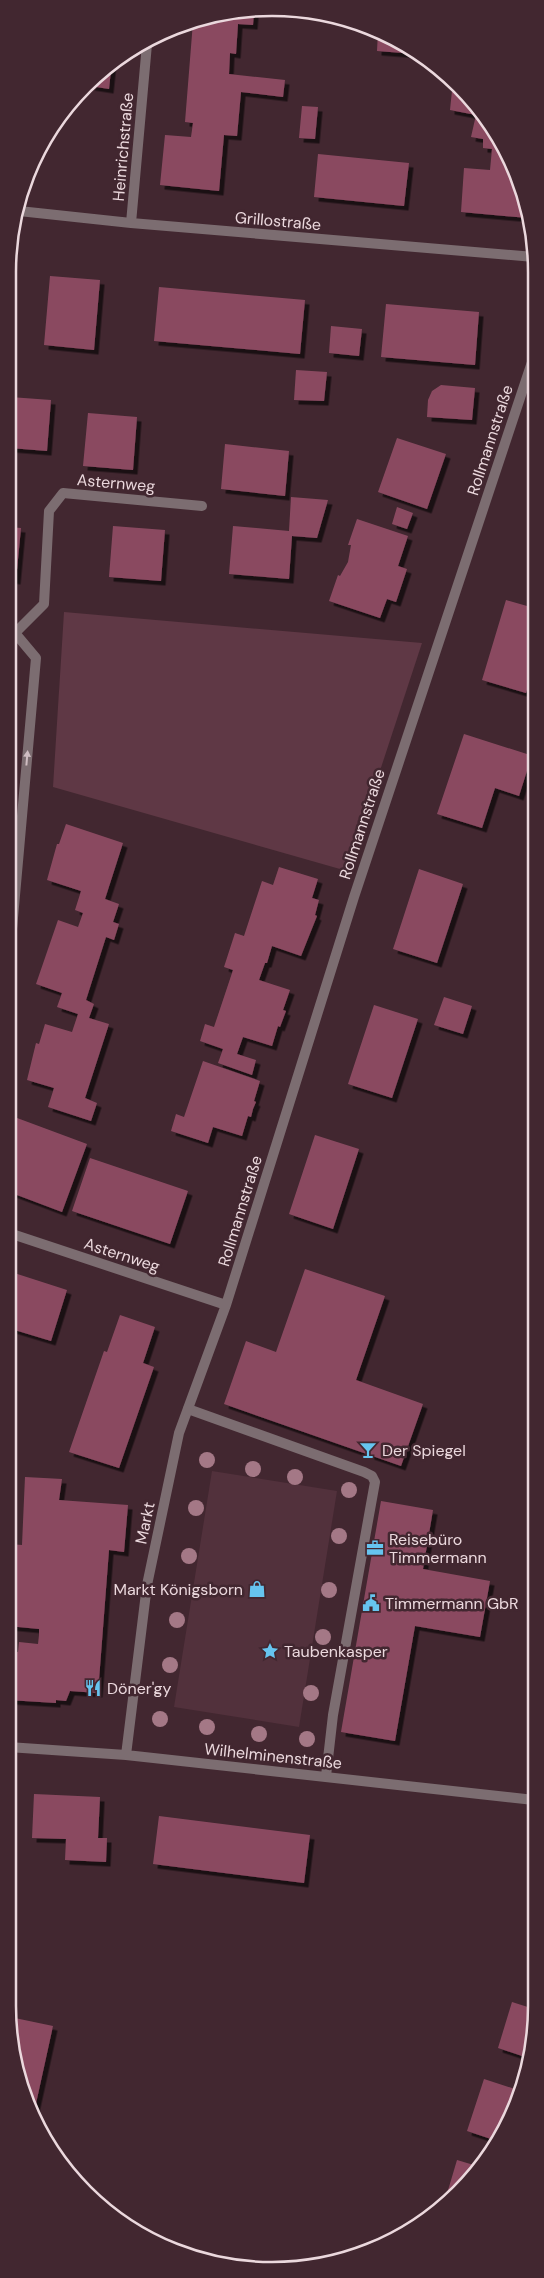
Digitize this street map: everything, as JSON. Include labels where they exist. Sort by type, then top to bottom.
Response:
[{"type":"street","name":"Heinrichstraße","points":[[131,223],[148,49]]},
{"type":"street","name":"Grillostraße","points":[[24,211],[131,223],[527,256]]},
{"type":"street","name":"Rollmannstraße","points":[[226,1305],[354,897],[528,374]]},
{"type":"street","name":"Asternweg","points":[[16,627],[44,604],[49,511],[63,493],[202,506]]},
{"type":"street","name":"Asternweg","points":[[16,635],[36,658],[16,884]]},
{"type":"street","name":"Asternweg","points":[[16,1236],[226,1305]]},
{"type":"street","name":"Markt","points":[[126,1755],[147,1585],[179,1433],[226,1305]]},
{"type":"street","points":[[188,1409],[364,1472],[372,1476],[375,1482],[333,1715],[326,1776]]},
{"type":"street","name":"Wilhelminenstraße","points":[[16,1748],[126,1755],[528,1799]]},
{"type":"shaded area","points":[[64,612],[422,643],[347,871],[53,787]]},
{"type":"shaded area","name":"Markt Königsborn","points":[[212,1471],[337,1491],[299,1727],[174,1707]]},
{"type":"building","points":[[254,17],[253,25],[238,24],[236,54],[230,53],[229,74],[285,80],[283,97],[241,92],[237,136],[224,135],[219,191],[160,185],[165,135],[191,137],[193,123],[185,122],[192,29],[222,21]]},
{"type":"building","points":[[378,40],[404,53],[377,51]]},
{"type":"building","points":[[111,74],[109,89],[96,87]]},
{"type":"building","points":[[452,90],[474,115],[450,110]]},
{"type":"building","points":[[302,106],[318,107],[315,139],[299,138]]},
{"type":"building","points":[[476,117],[493,144],[508,174],[522,217],[461,212],[464,168],[490,170],[492,149],[483,148],[483,139],[471,137]]},
{"type":"building","points":[[318,154],[409,163],[404,206],[314,197]]},
{"type":"building","points":[[50,276],[100,280],[94,350],[44,345]]},
{"type":"building","points":[[159,287],[305,300],[300,354],[154,341]]},
{"type":"building","points":[[386,304],[479,312],[475,365],[381,357]]},
{"type":"building","points":[[331,326],[362,329],[359,356],[329,353]]},
{"type":"building","points":[[296,370],[327,372],[324,401],[294,400]]},
{"type":"building","points":[[441,385],[475,388],[472,420],[427,417],[428,400],[432,391]]},
{"type":"building","points":[[16,397],[51,400],[47,451],[16,448]]},
{"type":"building","points":[[88,413],[137,417],[133,470],[83,466]]},
{"type":"building","points":[[397,438],[446,454],[427,509],[378,492]]},
{"type":"building","points":[[225,444],[289,451],[285,496],[221,489]]},
{"type":"building","points":[[291,497],[328,500],[317,538],[292,536],[289,579],[229,574],[233,526],[289,531]]},
{"type":"building","points":[[397,507],[413,513],[407,529],[392,524]]},
{"type":"building","points":[[357,519],[408,536],[398,566],[407,569],[396,602],[387,599],[380,618],[329,601],[338,575],[340,576],[348,562],[351,545],[348,545]]},
{"type":"building","points":[[113,526],[165,530],[161,581],[109,577]]},
{"type":"building","points":[[16,528],[21,528],[16,580]]},
{"type":"building","points":[[506,600],[528,606],[528,686],[526,693],[482,680]]},
{"type":"building","points":[[464,734],[528,754],[528,768],[519,796],[495,788],[482,828],[437,814]]},
{"type":"building","points":[[66,824],[123,843],[105,899],[119,904],[113,922],[119,924],[114,940],[106,937],[86,1000],[94,1004],[89,1018],[109,1024],[85,1098],[97,1103],[91,1121],[48,1107],[54,1088],[27,1080],[36,1043],[39,1044],[45,1024],[72,1032],[78,1014],[57,1007],[62,993],[36,984],[58,920],[78,927],[83,913],[75,910],[81,891],[47,880],[57,844],[59,844]]},
{"type":"building","points":[[279,867],[318,879],[312,898],[319,900],[315,915],[317,916],[301,956],[272,946],[267,963],[265,963],[259,980],[290,990],[283,1010],[286,1011],[280,1027],[278,1026],[272,1046],[243,1037],[237,1054],[256,1060],[252,1075],[218,1063],[223,1049],[200,1041],[205,1024],[214,1027],[233,970],[224,967],[235,933],[244,936],[262,881],[273,885]]},
{"type":"building","points":[[419,869],[463,884],[437,963],[393,949]]},
{"type":"building","points":[[444,997],[472,1006],[463,1034],[434,1025]]},
{"type":"building","points":[[374,1005],[418,1019],[392,1098],[348,1084]]},
{"type":"building","points":[[203,1061],[260,1081],[254,1101],[256,1102],[251,1117],[248,1116],[242,1136],[213,1127],[208,1143],[171,1131],[176,1114],[184,1117]]},
{"type":"building","points":[[16,1118],[87,1144],[62,1212],[16,1195]]},
{"type":"building","points":[[315,1135],[359,1149],[333,1229],[289,1214]]},
{"type":"building","points":[[90,1158],[188,1191],[170,1244],[72,1211]]},
{"type":"building","points":[[305,1269],[385,1296],[356,1380],[423,1404],[401,1466],[224,1404],[246,1341],[276,1352]]},
{"type":"building","points":[[16,1274],[67,1290],[51,1341],[16,1330]]},
{"type":"building","points":[[120,1315],[155,1327],[143,1363],[154,1367],[119,1468],[69,1452],[104,1351],[107,1352]]},
{"type":"building","points":[[25,1477],[62,1479],[59,1500],[128,1505],[124,1552],[109,1550],[98,1693],[70,1691],[66,1701],[56,1700],[56,1703],[16,1700],[16,1652],[18,1652],[19,1642],[38,1644],[39,1635],[39,1629],[16,1627],[16,1545],[22,1545]]},
{"type":"building","points":[[381,1501],[433,1510],[423,1569],[490,1581],[480,1637],[415,1626],[395,1741],[341,1732]]},
{"type":"building","points":[[34,1794],[100,1797],[98,1838],[107,1838],[106,1862],[65,1860],[66,1839],[32,1838]]},
{"type":"building","points":[[159,1816],[310,1835],[304,1883],[153,1864]]},
{"type":"building","points":[[512,2002],[528,2007],[523,2056],[498,2048]]},
{"type":"building","points":[[17,2018],[53,2026],[36,2104],[21,2056]]},
{"type":"building","points":[[484,2079],[514,2089],[490,2139],[467,2131]]},
{"type":"building","points":[[457,2160],[473,2165],[447,2192]]},
{"type":"place","name":"Der Spiegel","points":[[368,1450]]},
{"type":"place","name":"Reisebüro Timmermann","points":[[375,1548]]},
{"type":"place","name":"Markt Königsborn","points":[[257,1589]]},
{"type":"place","name":"Timmermann GbR","points":[[371,1603]]},
{"type":"place","name":"Taubenkasper","points":[[270,1651]]},
{"type":"place","name":"Döner'gy","points":[[93,1688]]}]
